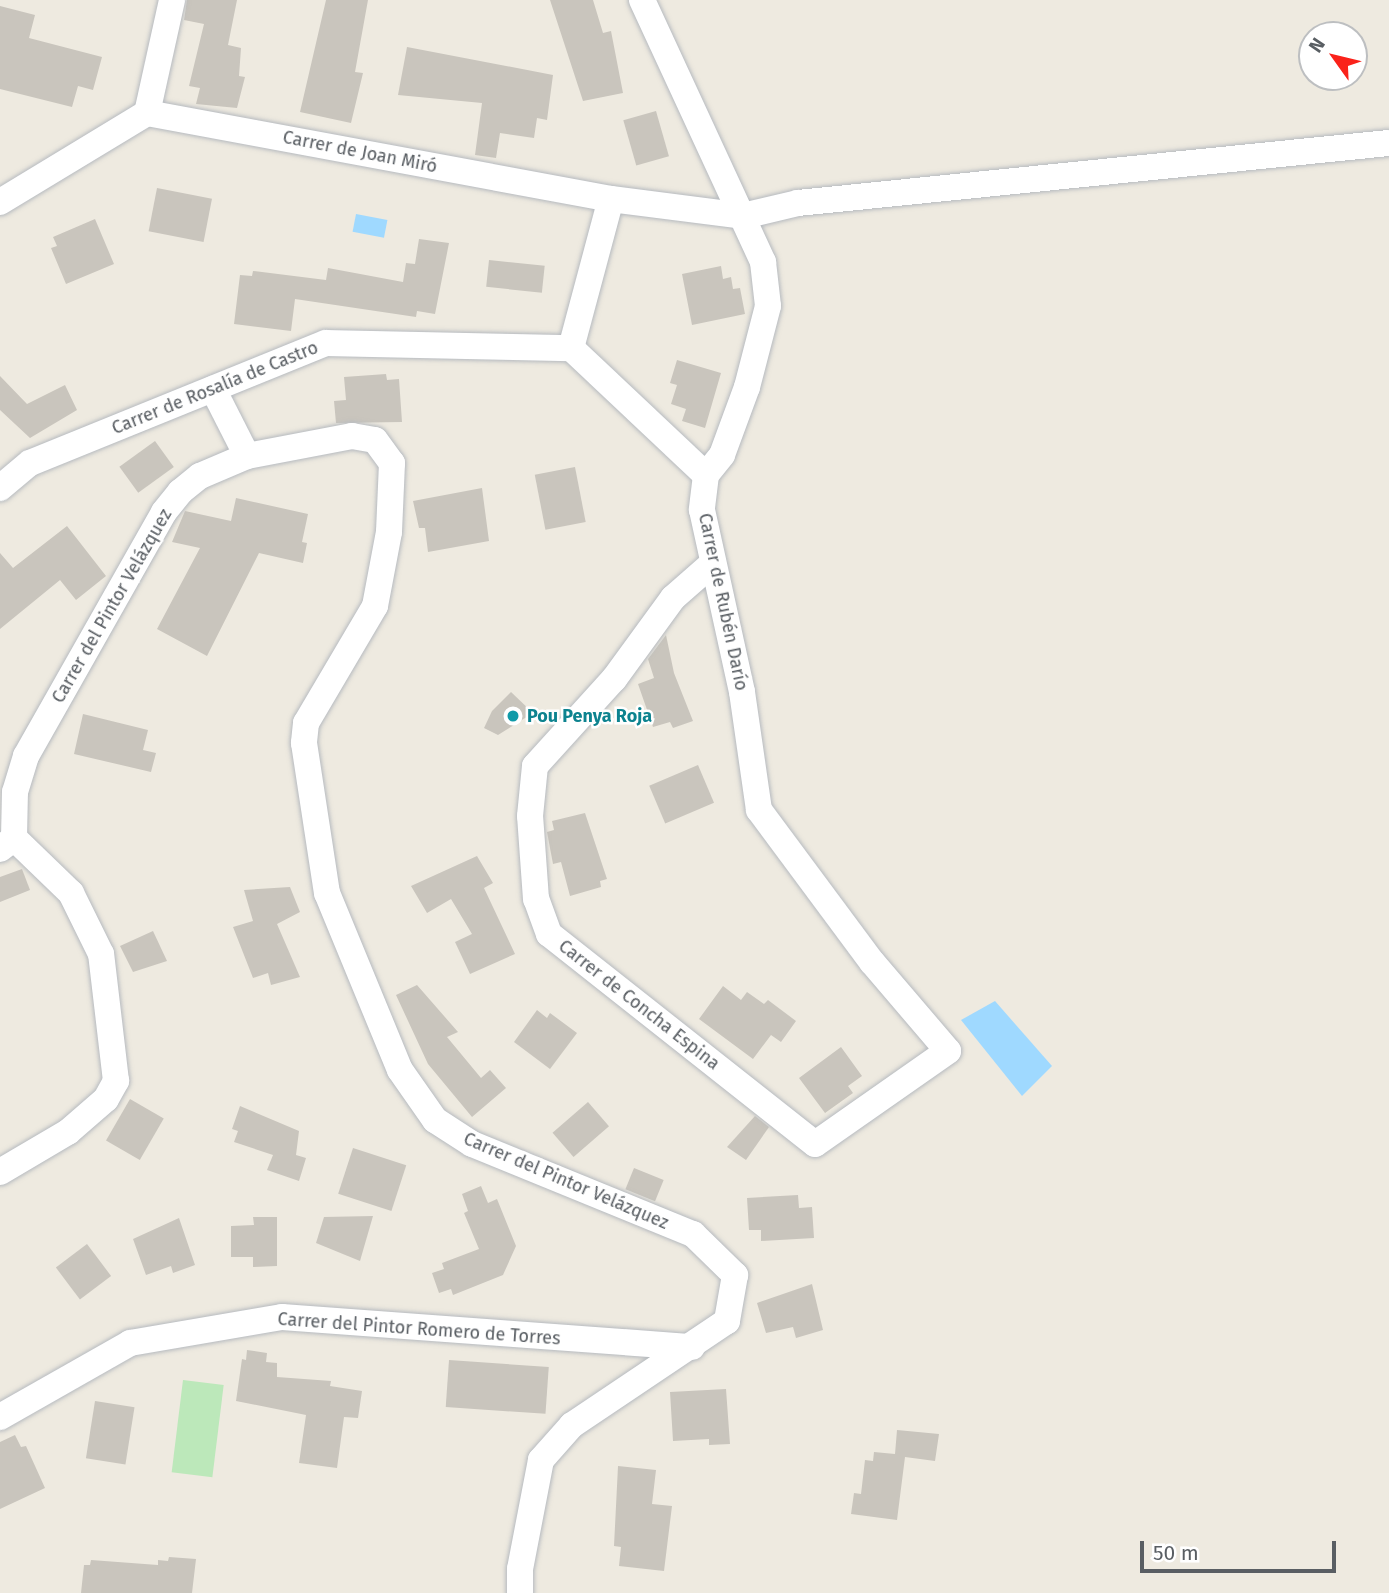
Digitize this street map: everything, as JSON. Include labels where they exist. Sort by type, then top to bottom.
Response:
[{"type":"street","points":[[0,202],[147,113],[173,0]]},
{"type":"street","name":"Carrer de Rubén Darío","points":[[642,0],[763,262],[768,306],[747,387],[722,455],[706,475],[702,510],[742,692],[759,810],[872,962],[948,1051]]},
{"type":"street","name":"Carrer de Joan Miró","points":[[147,113],[611,199],[743,216]]},
{"type":"street","points":[[743,216],[798,203],[1389,143]]},
{"type":"street","points":[[611,199],[571,348],[706,475]]},
{"type":"street","name":"Carrer de Rosalía de Castro","points":[[0,488],[30,463],[326,342],[571,348]]},
{"type":"street","points":[[213,389],[247,456]]},
{"type":"street","name":"Carrer del Pintor Velázquez","points":[[7,843],[15,792],[26,756],[164,512],[200,476],[247,456],[352,436],[375,440],[392,463],[389,533],[375,606],[306,723],[304,743],[327,893],[400,1070],[435,1121],[472,1144],[693,1234],[735,1275],[727,1321],[572,1425],[541,1460],[520,1569],[520,1593]]},
{"type":"street","name":"Carrer de Concha Espina","points":[[713,563],[673,598],[614,679],[536,766],[530,816],[536,898],[549,934],[815,1144],[948,1051]]},
{"type":"street","points":[[0,1172],[68,1132],[106,1099],[116,1081],[101,954],[71,893],[7,843]]},
{"type":"street","name":"Carrer del Pintor Romero de Torres","points":[[0,1417],[130,1343],[282,1317],[692,1347]]},
{"type":"green space","points":[[183,1380],[224,1385],[212,1477],[172,1472]]},
{"type":"water","points":[[356,214],[387,220],[384,238],[353,232]]},
{"type":"water","points":[[995,1001],[1052,1066],[1022,1096],[961,1020]]},
{"type":"building","points":[[187,0],[237,0],[228,45],[241,48],[239,76],[245,77],[237,108],[196,104],[200,88],[189,86],[204,24],[184,20]]},
{"type":"building","points":[[326,0],[368,0],[355,72],[363,73],[351,123],[300,112]]},
{"type":"building","points":[[550,0],[593,0],[603,33],[611,31],[623,93],[583,101]]},
{"type":"building","points":[[0,6],[35,15],[29,38],[102,57],[93,90],[78,86],[72,107],[0,89]]},
{"type":"building","points":[[407,47],[553,75],[547,120],[537,118],[534,138],[500,133],[496,158],[475,155],[482,103],[398,95]]},
{"type":"building","points":[[656,111],[669,156],[636,166],[623,120]]},
{"type":"building","points":[[157,188],[212,199],[204,242],[149,231]]},
{"type":"building","points":[[95,219],[114,264],[66,284],[51,248],[57,246],[53,237]]},
{"type":"building","points":[[419,239],[449,243],[435,314],[417,311],[416,317],[295,299],[291,331],[234,324],[240,275],[252,276],[253,271],[326,280],[328,268],[403,282],[406,263],[415,264]]},
{"type":"building","points":[[489,260],[545,266],[542,293],[486,287]]},
{"type":"building","points":[[721,266],[723,279],[731,277],[733,289],[740,288],[745,314],[692,325],[682,274]]},
{"type":"building","points":[[677,360],[721,373],[705,428],[682,421],[686,409],[671,404],[677,385],[670,383]]},
{"type":"building","points":[[386,374],[387,380],[399,379],[402,422],[336,423],[334,401],[346,400],[344,377]]},
{"type":"building","points":[[0,376],[27,404],[65,385],[77,410],[30,438],[0,410]]},
{"type":"building","points":[[155,441],[174,467],[138,493],[119,467]]},
{"type":"building","points":[[575,467],[586,522],[545,530],[535,475]]},
{"type":"building","points":[[482,488],[489,541],[428,552],[425,528],[419,528],[413,501]]},
{"type":"building","points":[[236,498],[308,514],[302,542],[307,543],[303,563],[259,553],[207,656],[157,629],[200,548],[172,542],[185,511],[231,521]]},
{"type":"building","points":[[67,526],[106,576],[76,600],[60,580],[0,629],[0,553],[13,568]]},
{"type":"building","points":[[666,635],[674,673],[693,721],[673,728],[670,722],[653,727],[638,684],[654,678],[648,659]]},
{"type":"building","name":"Pou Penya Roja","points":[[511,692],[533,713],[498,735],[484,728],[492,711]]},
{"type":"building","points":[[83,714],[148,730],[143,750],[156,753],[151,772],[74,754]]},
{"type":"building","points":[[698,765],[714,803],[665,823],[649,786]]},
{"type":"building","points":[[585,813],[607,879],[600,881],[601,887],[570,896],[561,862],[553,864],[547,832],[554,830],[552,821]]},
{"type":"building","points":[[477,856],[493,883],[484,888],[515,954],[470,974],[455,942],[472,934],[451,899],[427,913],[411,886]]},
{"type":"building","points":[[22,869],[30,890],[0,902],[0,877]]},
{"type":"building","points":[[290,887],[300,912],[277,924],[300,977],[271,985],[268,973],[253,978],[233,927],[253,921],[244,890]]},
{"type":"building","points":[[153,931],[167,961],[133,972],[120,946]]},
{"type":"building","points":[[417,985],[458,1032],[447,1037],[481,1078],[490,1070],[506,1088],[472,1117],[428,1064],[396,995]]},
{"type":"building","points":[[723,986],[741,1000],[747,992],[764,1004],[768,1000],[796,1021],[781,1042],[771,1035],[753,1059],[699,1019]]},
{"type":"building","points":[[537,1010],[547,1018],[550,1013],[577,1033],[550,1069],[514,1042]]},
{"type":"building","points":[[841,1047],[862,1076],[848,1086],[853,1093],[825,1113],[799,1078]]},
{"type":"building","points":[[130,1099],[164,1118],[140,1160],[106,1141]]},
{"type":"building","points":[[588,1102],[609,1126],[574,1157],[553,1133]]},
{"type":"building","points":[[240,1106],[299,1131],[296,1155],[306,1158],[299,1181],[267,1170],[273,1155],[234,1142],[238,1131],[232,1129]]},
{"type":"building","points":[[755,1116],[769,1127],[746,1160],[727,1147]]},
{"type":"building","points":[[353,1148],[406,1165],[391,1211],[338,1194]]},
{"type":"building","points":[[634,1168],[664,1180],[655,1201],[625,1189]]},
{"type":"building","points":[[481,1186],[488,1203],[497,1199],[516,1246],[503,1275],[453,1295],[451,1289],[439,1293],[432,1273],[444,1269],[442,1263],[479,1249],[464,1213],[468,1211],[462,1194]]},
{"type":"building","points":[[798,1195],[799,1208],[812,1207],[814,1238],[761,1241],[761,1230],[749,1230],[747,1198]]},
{"type":"building","points":[[373,1216],[360,1261],[316,1243],[324,1217]]},
{"type":"building","points":[[253,1217],[277,1217],[277,1266],[253,1267],[253,1257],[231,1257],[231,1226],[254,1225]]},
{"type":"building","points":[[179,1218],[195,1265],[173,1273],[171,1266],[146,1275],[133,1239]]},
{"type":"building","points":[[87,1244],[111,1276],[80,1299],[56,1267]]},
{"type":"building","points":[[812,1284],[823,1330],[796,1338],[793,1327],[766,1333],[757,1303]]},
{"type":"building","points":[[247,1350],[267,1353],[266,1362],[277,1363],[277,1377],[331,1381],[330,1386],[362,1391],[358,1418],[344,1417],[337,1468],[299,1463],[306,1415],[236,1401],[242,1359],[246,1360]]},
{"type":"building","points":[[449,1360],[549,1367],[545,1414],[446,1407]]},
{"type":"building","points":[[726,1389],[730,1444],[709,1445],[709,1439],[673,1441],[670,1392]]},
{"type":"building","points":[[95,1401],[135,1407],[125,1465],[86,1458]]},
{"type":"building","points":[[897,1430],[939,1434],[935,1461],[905,1457],[897,1520],[851,1514],[854,1493],[861,1494],[865,1460],[873,1461],[874,1452],[895,1454]]},
{"type":"building","points":[[15,1435],[21,1447],[26,1446],[45,1488],[0,1509],[0,1442]]},
{"type":"building","points":[[618,1466],[656,1470],[652,1504],[672,1506],[664,1571],[619,1566],[621,1547],[614,1546]]},
{"type":"building","points":[[169,1557],[196,1559],[192,1593],[81,1593],[84,1565],[90,1565],[91,1560],[158,1565],[158,1560],[168,1561]]},
{"type":"place","name":"Pou Penya Roja","points":[[513,716]]}]
